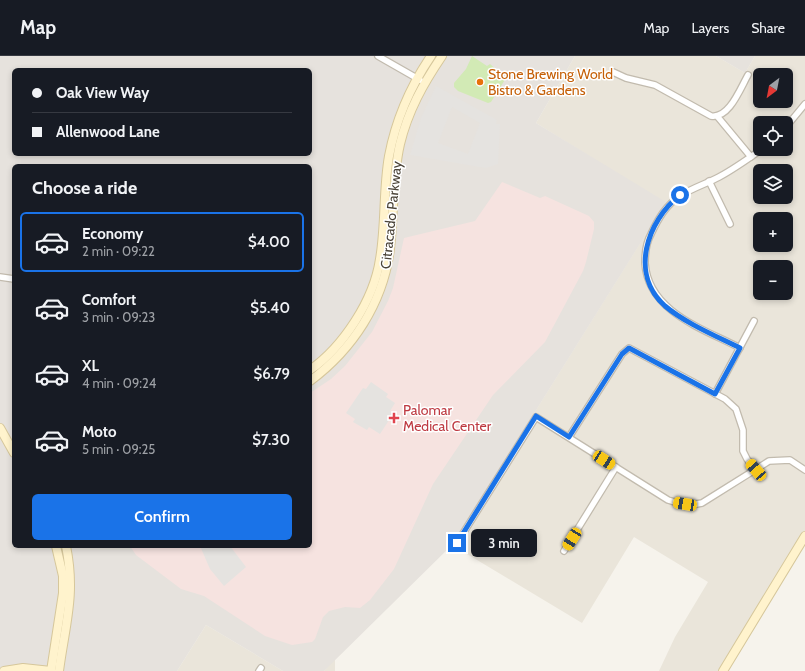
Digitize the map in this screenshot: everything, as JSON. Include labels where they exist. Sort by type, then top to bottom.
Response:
[{"type":"main road","name":"Citracado Parkway","points":[[312,368],[329,354],[351,328],[373,283],[380,261],[389,156],[399,117],[416,78],[431,56]]},
{"type":"main road","name":"Citracado Parkway","points":[[312,379],[350,344],[366,319],[380,291],[390,250],[395,177],[400,143],[412,107],[424,82],[442,56]]},
{"type":"main road","points":[[0,428],[12,449]]},
{"type":"main road","points":[[723,671],[802,548],[805,536]]},
{"type":"main road","points":[[4,671],[22,668],[51,671],[63,593],[63,576],[56,548]]},
{"type":"main road","points":[[59,671],[71,595],[71,577],[66,548]]},
{"type":"street","points":[[378,56],[424,82]]},
{"type":"street","points":[[613,72],[626,78],[655,86],[710,116],[717,116],[726,112],[748,75]]},
{"type":"street","points":[[793,119],[805,104]]},
{"type":"street","points":[[717,116],[751,157],[709,181],[680,195],[670,204],[659,217],[649,238],[645,254],[646,269],[649,284],[664,305],[674,313],[740,348]]},
{"type":"street","points":[[709,181],[730,224]]},
{"type":"street","points":[[0,277],[12,279]]},
{"type":"street","points":[[715,394],[754,321]]},
{"type":"street","points":[[569,437],[622,354],[629,348],[726,399],[736,409],[743,430],[743,451],[746,459],[756,470]]},
{"type":"street","points":[[457,543],[536,416],[668,500],[677,503],[693,505],[702,503],[769,462],[790,460],[805,470]]},
{"type":"street","points":[[564,551],[616,467]]},
{"type":"shaded area","points":[[0,56],[575,56],[536,123],[666,202],[452,545],[324,671],[283,671],[206,625],[177,671],[0,671]]},
{"type":"shaded area","points":[[575,56],[716,56],[745,73],[755,56],[805,56],[805,536],[723,671],[659,671],[675,637],[708,582],[634,537],[582,623],[452,545],[665,203],[536,123]]},
{"type":"shaded area","points":[[716,56],[755,56],[745,73]]},
{"type":"shaded area","points":[[436,86],[497,120],[496,124],[500,124],[498,164],[486,168],[410,155],[421,118]],"holes":[[[452,107],[480,123],[468,154],[438,143]]]},
{"type":"shaded area","name":"Palomar Medical Center","points":[[502,182],[540,198],[545,196],[589,216],[594,222],[594,229],[583,271],[545,342],[493,395],[433,484],[394,569],[370,600],[360,608],[345,607],[329,611],[323,617],[315,639],[312,642],[292,645],[265,636],[204,596],[181,589],[136,555],[131,548],[312,548],[312,392],[331,379],[345,366],[372,332],[393,288],[404,238],[475,221]]},
{"type":"shaded area","points":[[371,382],[388,394],[386,397],[395,403],[390,411],[393,414],[380,434],[369,427],[367,430],[353,422],[355,419],[346,413],[363,388],[366,389]]},
{"type":"shaded area","points":[[201,548],[232,548],[246,567],[224,586],[210,569]]},
{"type":"shaded area","points":[[206,625],[283,671],[177,671]]},
{"type":"shaded area","points":[[335,658],[335,671],[324,671]]},
{"type":"green space","points":[[472,56],[487,66],[490,64],[506,78],[491,102],[488,103],[458,91],[454,87],[454,83],[466,69]]},
{"type":"place","name":"Stone Brewing World Bistro & Gardens","points":[[480,82]]},
{"type":"place","name":"Palomar Medical Center","points":[[394,418]]},
{"type":"route","points":[[457,543],[536,416],[569,437],[622,354],[629,348],[715,394],[740,348],[674,313],[664,305],[649,284],[646,269],[645,254],[649,238],[659,217],[680,195]]}]
